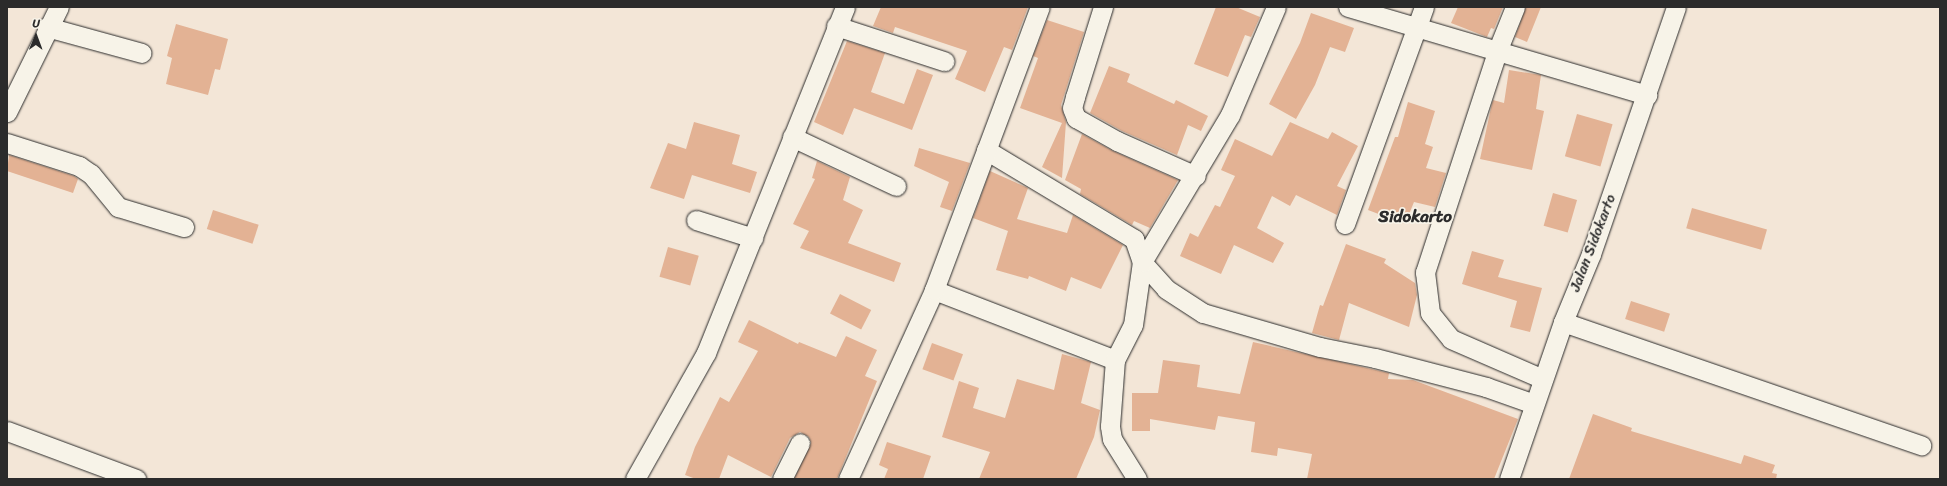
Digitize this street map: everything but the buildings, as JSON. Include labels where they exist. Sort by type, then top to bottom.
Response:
[{"type":"street","points":[[7,112],[47,27],[59,7]]},
{"type":"street","points":[[635,479],[706,353],[836,26],[845,7]]},
{"type":"street","points":[[848,479],[934,290],[1040,7]]},
{"type":"street","points":[[1103,7],[1074,97],[1072,108],[1076,118],[1117,141],[1196,176]]},
{"type":"street","points":[[1138,479],[1112,439],[1110,426],[1115,360],[1133,325],[1142,262],[1196,176],[1230,115],[1276,7]]},
{"type":"street","points":[[1348,7],[1498,49],[1647,95]]},
{"type":"street","points":[[1345,224],[1415,26],[1424,7]]},
{"type":"street","points":[[1516,7],[1498,49],[1425,272],[1430,313],[1451,339],[1543,379]]},
{"type":"street","name":"Jalan Sidokarto","points":[[1509,479],[1563,322],[1591,254],[1647,95],[1676,7]]},
{"type":"street","points":[[836,26],[944,61]]},
{"type":"street","points":[[47,27],[142,53]]},
{"type":"street","points":[[792,137],[896,186]]},
{"type":"street","points":[[7,143],[79,166],[91,174],[118,206],[184,227]]},
{"type":"street","points":[[986,150],[1134,239],[1142,262],[1166,289],[1203,313],[1320,346],[1486,387],[1534,404]]},
{"type":"street","points":[[696,220],[753,238]]},
{"type":"street","points":[[934,290],[1115,360]]},
{"type":"street","points":[[1563,322],[1921,445]]},
{"type":"street","points":[[7,431],[103,473],[136,479]]},
{"type":"street","points":[[782,479],[800,443]]},
{"type":"district","name":"Sidokarto","points":[[1415,217]]}]
